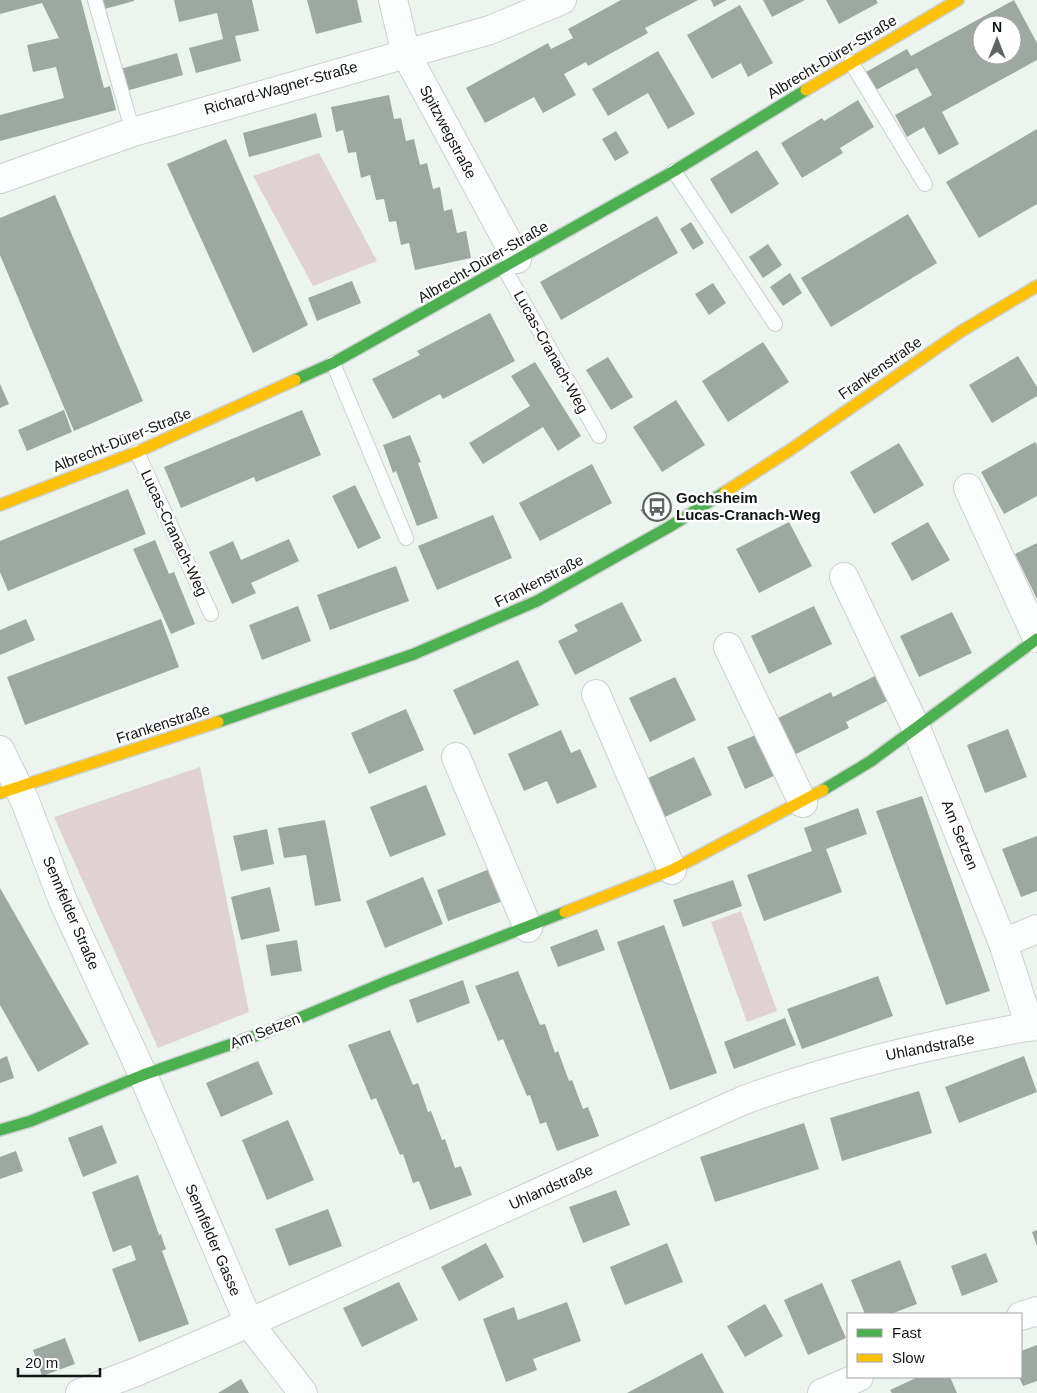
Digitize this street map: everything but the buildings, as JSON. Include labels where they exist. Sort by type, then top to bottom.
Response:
[{"type":"street","name":"Spitzwegstraße","points":[[393,0],[406,54],[510,264]]},
{"type":"street","name":"Richard-Wagner-Straße","points":[[0,179],[133,132],[322,76],[490,30],[562,0]]},
{"type":"street","name":"Albrecht-Dürer-Straße","points":[[0,505],[137,452],[334,363],[674,171],[851,62],[958,0]]},
{"type":"street","name":"Frankenstraße","points":[[9,790],[248,712],[414,654],[537,601],[669,527],[790,450],[960,332],[1037,286]]},
{"type":"street","name":"Am Setzen","points":[[0,1130],[31,1121],[143,1075],[266,1032],[672,870],[803,803],[871,760],[1037,639],[968,488]]},
{"type":"street","name":"Am Setzen","points":[[844,577],[916,728],[1003,943],[1034,1026]]},
{"type":"street","points":[[728,647],[803,803]]},
{"type":"street","points":[[596,694],[672,870]]},
{"type":"street","name":"Sennfelder Straße","points":[[0,750],[9,790],[25,801],[63,901],[143,1075]]},
{"type":"street","points":[[456,757],[528,928]]},
{"type":"street","points":[[1003,943],[1037,929]]},
{"type":"street","name":"Uhlandstraße","points":[[80,1393],[136,1372],[249,1323],[744,1100],[877,1058],[944,1042],[1034,1026]]},
{"type":"street","name":"Sennfelder Gasse","points":[[143,1075],[249,1323],[303,1393]]},
{"type":"street","points":[[1022,1316],[1037,1311]]},
{"type":"street","points":[[822,1393],[857,1378]]},
{"type":"lane","points":[[95,0],[133,132]]},
{"type":"lane","points":[[851,62],[924,184]]},
{"type":"lane","points":[[674,171],[774,324]]},
{"type":"lane","name":"Lucas-Cranach-Weg","points":[[510,264],[599,436]]},
{"type":"lane","points":[[334,363],[406,538]]},
{"type":"lane","name":"Lucas-Cranach-Weg","points":[[137,452],[211,614]]},
{"type":"shaded area","points":[[319,153],[377,261],[313,286],[253,176]]},
{"type":"shaded area","points":[[200,767],[249,1012],[158,1048],[54,817]]},
{"type":"shaded area","points":[[741,911],[777,1011],[747,1022],[711,922]]},
{"type":"traffic: fast","points":[[295,380],[333,363],[674,171],[806,90]]},
{"type":"traffic: fast","points":[[218,722],[414,654],[537,601],[669,527],[725,492]]},
{"type":"traffic: fast","points":[[823,790],[871,761],[1037,639]]},
{"type":"traffic: fast","points":[[0,1130],[31,1121],[143,1075],[266,1032],[388,981],[565,912]]},
{"type":"traffic: slow","points":[[806,90],[958,0]]},
{"type":"traffic: slow","points":[[725,492],[790,450],[960,332],[1037,286]]},
{"type":"traffic: slow","points":[[0,505],[137,452],[295,380]]},
{"type":"traffic: slow","points":[[0,793],[218,722]]},
{"type":"traffic: slow","points":[[565,912],[672,870],[823,790]]},
{"type":"place","name":"Gochsheim Lucas-Cranach-Weg","points":[[657,507]]}]
